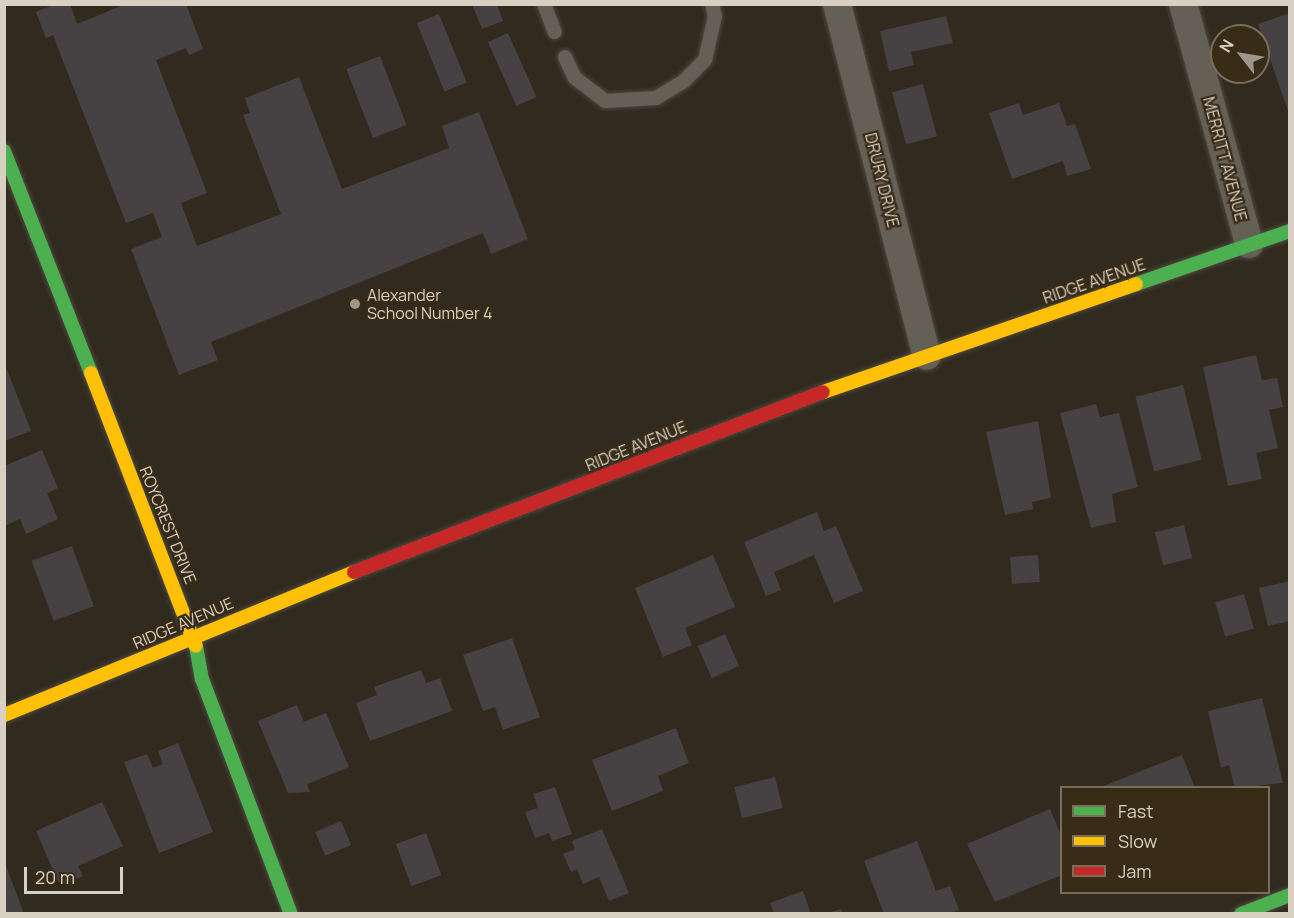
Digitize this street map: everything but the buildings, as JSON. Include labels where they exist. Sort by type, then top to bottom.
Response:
[{"type":"street","name":"DRURY DRIVE","points":[[837,4],[927,357]]},
{"type":"street","name":"MERRITT AVENUE","points":[[1183,4],[1249,244]]},
{"type":"street","name":"ROYCREST DRIVE","points":[[4,151],[194,634],[202,679],[291,914]]},
{"type":"street","name":"RIDGE AVENUE","points":[[4,715],[194,634],[762,413],[1290,231]]},
{"type":"street","points":[[1248,912],[1290,896]]},
{"type":"lane","points":[[544,4],[555,32]]},
{"type":"lane","points":[[565,57],[575,78],[605,101],[622,103],[656,98],[684,81],[705,60],[715,16],[712,4]]},
{"type":"traffic: fast","points":[[4,151],[91,373]]},
{"type":"traffic: fast","points":[[1136,284],[1290,231]]},
{"type":"traffic: fast","points":[[196,646],[202,679],[291,914]]},
{"type":"traffic: fast","points":[[1241,914],[1290,895]]},
{"type":"traffic: slow","points":[[823,392],[1136,284]]},
{"type":"traffic: slow","points":[[91,373],[196,646]]},
{"type":"traffic: slow","points":[[4,715],[354,572]]},
{"type":"traffic: jam","points":[[354,572],[823,392]]},
{"type":"place","name":"Alexander School Number 4","points":[[355,304]]}]
